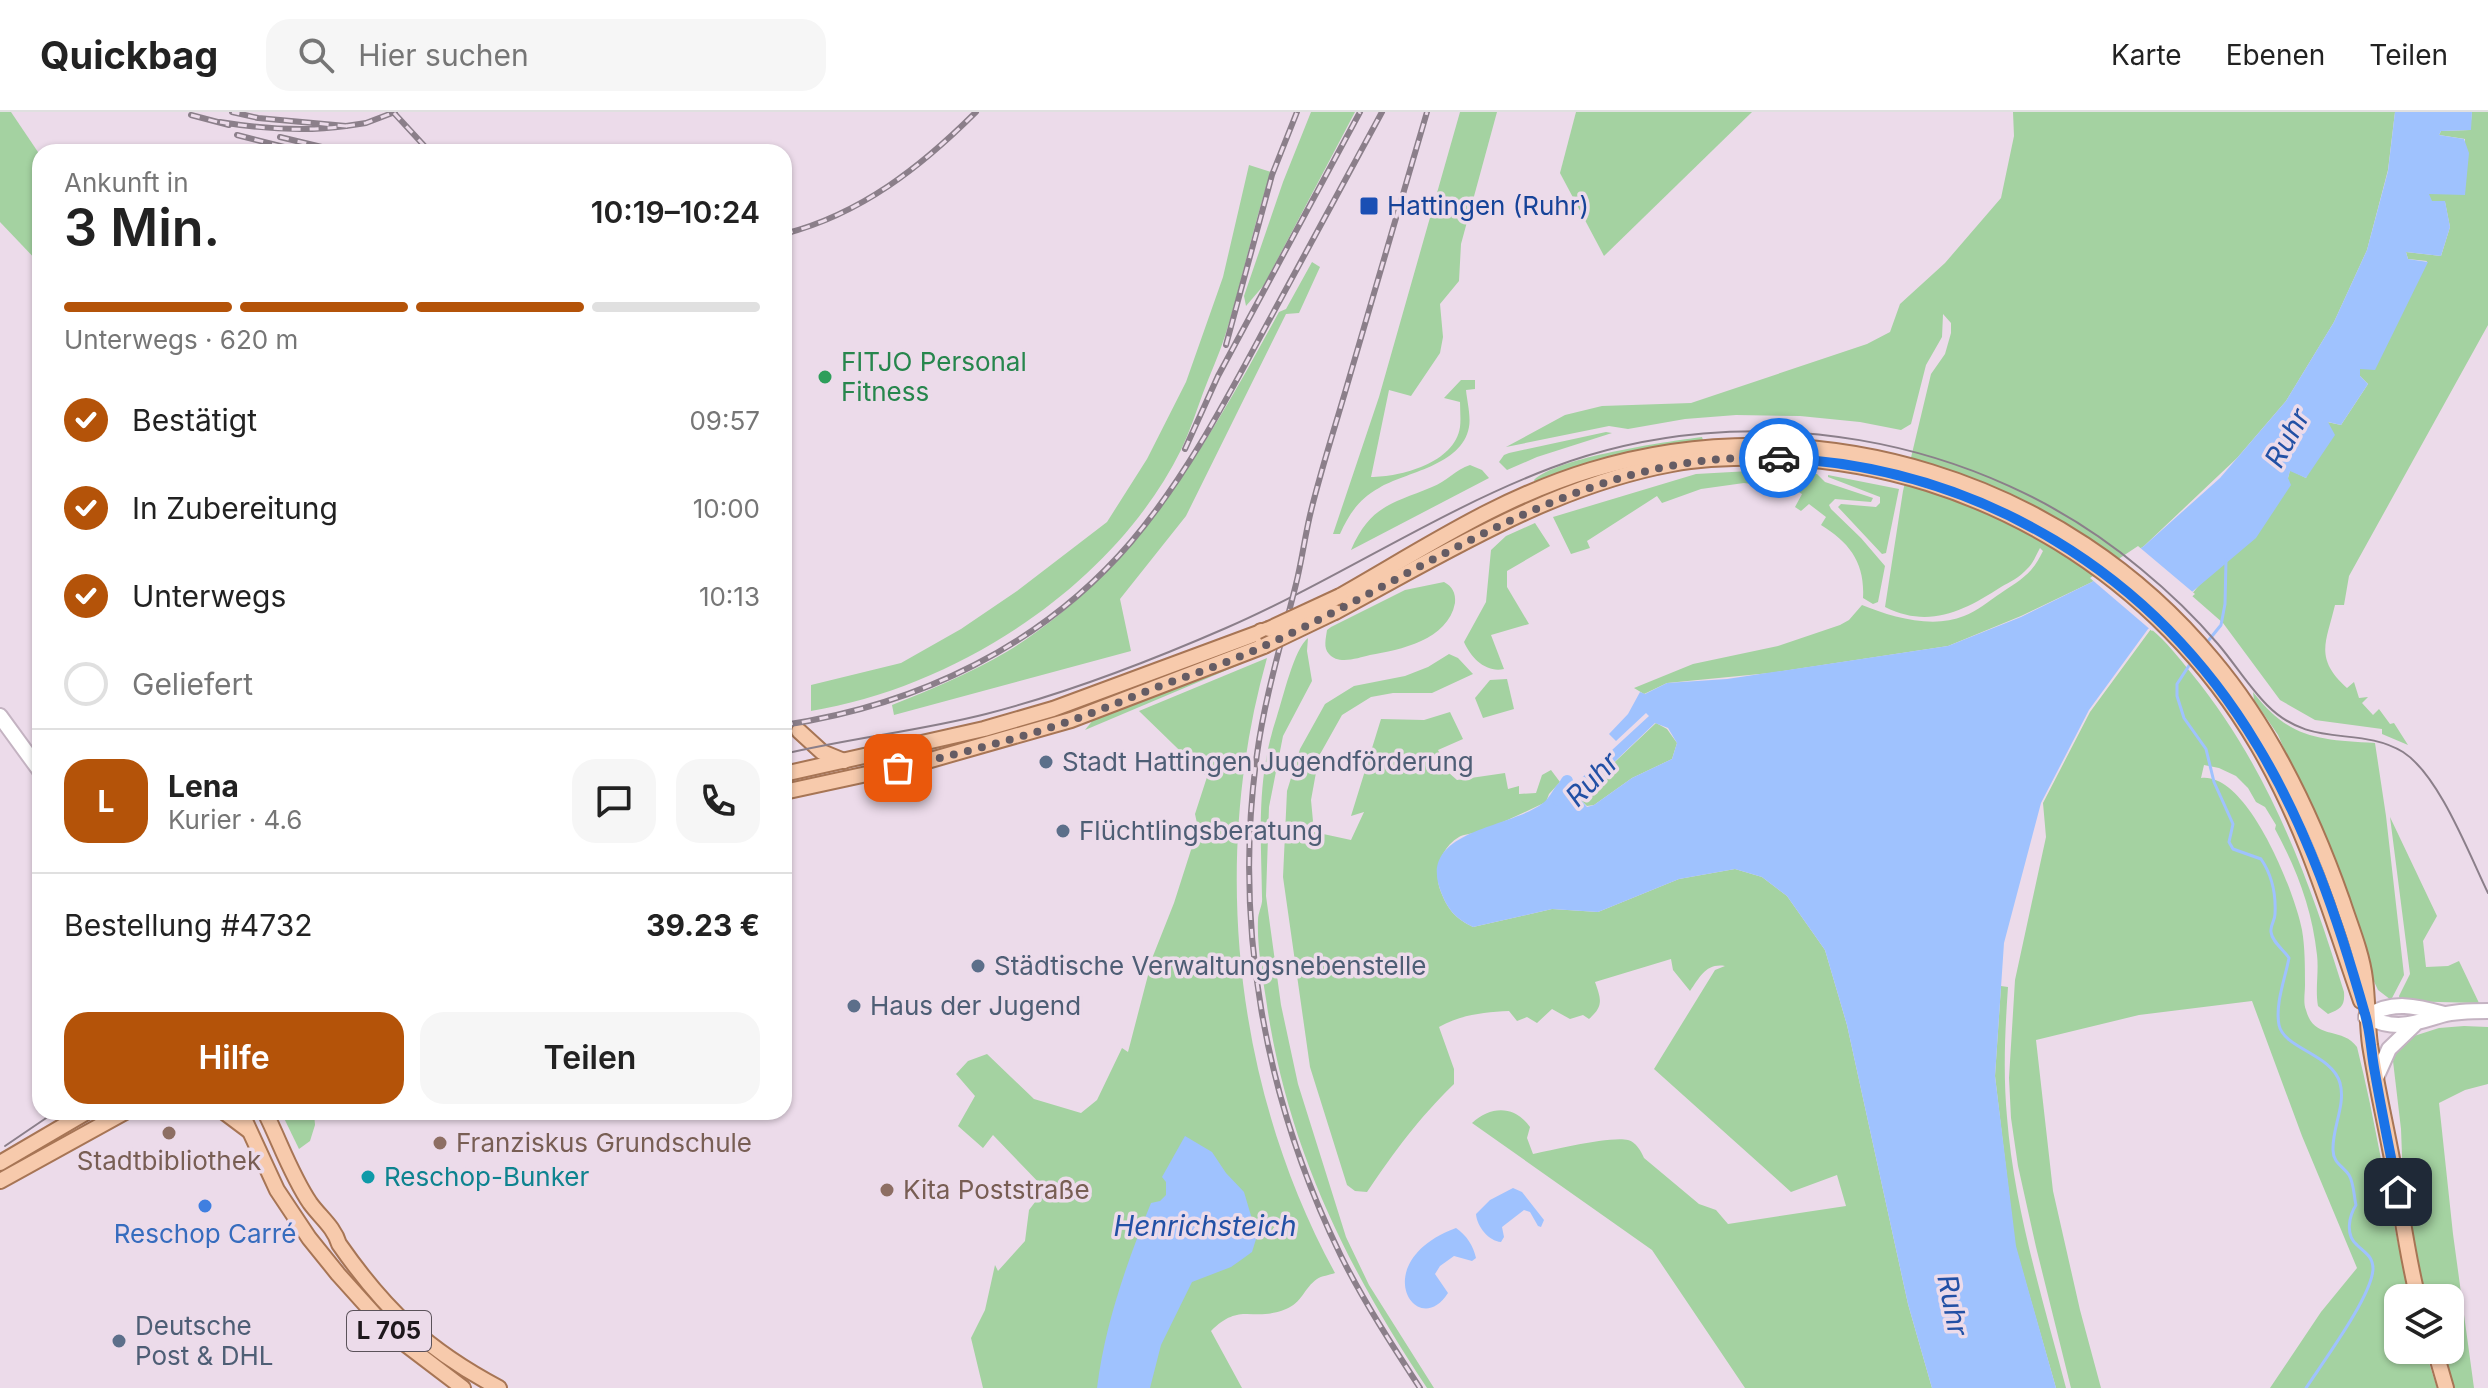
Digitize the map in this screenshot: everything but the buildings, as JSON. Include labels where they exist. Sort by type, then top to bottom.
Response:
[{"type":"main road","points":[[792,790],[927,761],[1071,720],[1247,653],[1265,635],[1340,596],[1446,533],[1539,487],[1592,469],[1650,455],[1730,446],[1813,448],[1890,466],[1990,506],[2031,525],[2067,547],[2102,571],[2151,612],[2223,682],[2296,820],[2331,906],[2366,1017],[2415,1284]]},
{"type":"main road","points":[[792,772],[984,729],[1053,709],[1243,638],[1265,635],[1335,612],[1514,518],[1625,476],[1694,461],[1761,457],[1890,466]]},
{"type":"main road","points":[[1462,525],[1471,540]]},
{"type":"main road","points":[[1446,533],[1454,549]]},
{"type":"main road","points":[[1243,638],[1247,653]]},
{"type":"main road","points":[[799,731],[822,752],[844,761]]},
{"type":"main road","points":[[792,778],[809,787]]},
{"type":"main road","points":[[0,1163],[73,1120]]},
{"type":"main road","points":[[0,1181],[111,1120]]},
{"type":"main road","points":[[234,1120],[251,1133]]},
{"type":"main road","name":"L 705","points":[[245,1120],[277,1190],[316,1247],[392,1334],[463,1388]]},
{"type":"main road","name":"L 705","points":[[269,1120],[292,1173],[369,1285],[401,1321],[445,1356],[499,1388]]},
{"type":"main road","points":[[316,1247],[339,1244]]},
{"type":"main road","points":[[328,1260],[339,1244]]},
{"type":"main road","points":[[2439,1364],[2446,1388]]},
{"type":"street","points":[[0,716],[32,760]]},
{"type":"street","points":[[2366,1017],[2382,1006],[2424,1008],[2444,1014]]},
{"type":"street","points":[[2366,1017],[2382,1024],[2414,1025],[2444,1014],[2488,1011]]},
{"type":"street","points":[[2376,1078],[2389,1049],[2414,1025]]},
{"type":"green space","points":[[0,112],[11,112],[33,144],[32,256],[0,222]]},
{"type":"green space","points":[[1311,112],[1355,112],[1264,285],[1246,306],[1244,296]]},
{"type":"green space","points":[[1460,112],[1497,112],[1461,244],[1459,281],[1440,304],[1443,337],[1440,353],[1411,396],[1389,390],[1371,477],[1411,471],[1448,450],[1460,427],[1460,402],[1444,398],[1461,380],[1475,380],[1475,389],[1466,390],[1469,427],[1456,451],[1431,466],[1372,492],[1355,508],[1340,534],[1333,534],[1379,397]]},
{"type":"green space","points":[[1576,112],[1752,112],[1604,256],[1560,173]]},
{"type":"green space","points":[[2013,112],[2395,112],[2388,170],[2367,250],[2334,322],[2286,401],[2237,458],[2144,546],[2092,582],[2021,616],[1948,646],[1770,673],[1667,683],[1644,694],[1634,688],[1693,664],[1778,646],[1840,625],[1862,605],[1912,620],[1952,620],[1983,606],[2021,580],[2035,565],[2043,551],[2040,548],[2031,565],[2018,577],[1960,610],[1946,614],[1916,617],[1885,607],[1903,491],[1931,374],[1945,354],[1951,333],[1951,323],[1943,314],[1942,337],[1926,365],[1911,424],[1901,430],[1800,416],[1736,415],[1685,419],[1628,429],[1609,426],[1506,447],[1565,415],[1602,406],[1691,403],[1867,344],[1890,332],[1900,304],[1945,263],[2001,198],[2014,136]]},
{"type":"green space","points":[[2472,112],[2488,112],[2488,325],[2349,576],[2344,605],[2335,605],[2326,640],[2326,659],[2337,677],[2347,688],[2354,682],[2359,698],[2368,697],[2362,703],[2373,715],[2379,709],[2390,724],[2394,723],[2408,745],[2382,734],[2382,729],[2315,720],[2280,700],[2223,623],[2191,595],[2288,478],[2290,470],[2306,478],[2327,422],[2341,425],[2368,384],[2360,376],[2360,368],[2398,321],[2427,261],[2408,259],[2406,252],[2441,256],[2450,227],[2445,202],[2431,201],[2428,194],[2465,194],[2465,139],[2439,135],[2441,131],[2470,130]]},
{"type":"green space","points":[[1249,165],[1271,172],[1223,343],[1181,450],[1152,499],[1116,544],[1073,586],[1026,622],[975,653],[921,679],[866,698],[811,711],[811,685],[901,663],[961,629],[1017,591],[1107,522],[1147,459],[1186,382],[1223,277]]},
{"type":"green space","points":[[1312,262],[1320,267],[1299,313],[1286,314],[1186,516],[1120,599],[1131,651],[894,715],[892,705],[994,659],[1054,619],[1095,583],[1132,543],[1197,455],[1279,312],[1286,309]]},
{"type":"green space","points":[[1612,433],[1507,470],[1499,462],[1509,453]]},
{"type":"green space","points":[[1702,437],[1703,440],[1618,456],[1534,480],[1565,464],[1588,458]]},
{"type":"green space","points":[[1470,465],[1482,470],[1489,478],[1351,550],[1366,524],[1383,508],[1437,485]]},
{"type":"green space","points":[[1750,471],[1817,474],[1825,482],[1873,498],[1871,502],[1835,499],[1829,505],[1885,566],[1878,602],[1873,604],[1863,598],[1861,574],[1854,555],[1840,539],[1821,525],[1826,517],[1809,504],[1801,511],[1795,507],[1802,494],[1783,483],[1766,486],[1744,483],[1701,489],[1662,503],[1657,496],[1587,541],[1590,548],[1571,554],[1553,517],[1696,474]]},
{"type":"green space","points":[[1828,475],[1899,489],[1886,553],[1882,554],[1838,507],[1841,504],[1876,507],[1880,497]]},
{"type":"green space","points":[[1535,523],[1550,546],[1507,571],[1507,587],[1529,624],[1491,635],[1504,669],[1491,669],[1475,659],[1464,642],[1486,602],[1491,550],[1506,536]]},
{"type":"green space","points":[[1444,582],[1453,590],[1455,603],[1451,616],[1433,634],[1408,646],[1354,659],[1338,659],[1327,652],[1327,630],[1331,627],[1405,590]]},
{"type":"green space","points":[[2151,629],[2168,645],[2219,710],[2264,785],[2301,866],[2344,992],[2341,1006],[2328,1014],[2318,1006],[2317,955],[2307,906],[2276,825],[2265,807],[2256,802],[2236,776],[2204,765],[2201,778],[2219,781],[2236,794],[2252,814],[2279,864],[2302,930],[2305,1004],[2310,1020],[2315,1026],[2344,1037],[2357,1047],[2408,1284],[2384,1284],[2384,1364],[2429,1364],[2437,1388],[2270,1388],[2321,1312],[2357,1268],[2302,1136],[2252,1001],[2139,1015],[2036,1040],[2053,1191],[2101,1388],[2071,1388],[2018,1166],[2009,1078],[2015,980],[2046,837],[2043,803],[2090,712]]},
{"type":"green space","points":[[1308,638],[1312,681],[1283,736],[1269,807],[1266,896],[1281,1005],[1298,1084],[1346,1237],[1369,1285],[1434,1388],[1427,1388],[1397,1342],[1370,1296],[1324,1202],[1288,1105],[1266,999],[1258,930],[1262,900],[1263,784],[1270,739],[1286,686],[1298,652]]},
{"type":"green space","points":[[1449,654],[1458,658],[1473,674],[1432,693],[1393,693],[1371,697],[1342,715],[1319,756],[1311,800],[1314,832],[1351,840],[1364,812],[1351,816],[1381,719],[1424,720],[1450,712],[1463,739],[1438,750],[1449,773],[1457,780],[1505,773],[1508,789],[1519,786],[1519,794],[1536,793],[1542,775],[1551,770],[1560,782],[1546,802],[1495,825],[1461,836],[1443,854],[1438,869],[1439,885],[1449,909],[1467,924],[1473,927],[1552,909],[1598,912],[1679,879],[1735,869],[1762,877],[1787,896],[1825,950],[1847,1025],[1908,1304],[1932,1388],[1745,1388],[1652,1250],[1472,1123],[1494,1111],[1517,1115],[1530,1127],[1527,1138],[1533,1154],[1595,1142],[1631,1141],[1644,1158],[1699,1204],[1716,1210],[1728,1224],[1846,1206],[1837,1175],[1791,1192],[1654,1069],[1715,970],[1725,966],[1708,969],[1690,991],[1673,970],[1671,959],[1595,982],[1600,1002],[1589,1019],[1583,1015],[1570,1019],[1552,1009],[1537,1023],[1527,1017],[1517,1021],[1509,1011],[1500,1011],[1464,1017],[1439,1027],[1454,1069],[1454,1084],[1408,1136],[1367,1192],[1355,1191],[1347,1185],[1310,1067],[1283,877],[1287,791],[1300,749],[1325,704],[1354,686],[1405,676]]},
{"type":"green space","points":[[1260,656],[1085,730],[1093,720]]},
{"type":"green space","points":[[1267,658],[1249,735],[1239,813],[1237,893],[1242,972],[1254,1050],[1274,1127],[1301,1202],[1335,1273],[1317,1279],[1296,1303],[1286,1309],[1231,1317],[1211,1331],[1242,1388],[983,1388],[971,1338],[985,1310],[995,1265],[998,1271],[1025,1241],[1029,1210],[1045,1189],[993,1135],[983,1148],[958,1126],[975,1096],[956,1074],[968,1061],[987,1054],[1034,1099],[1081,1113],[1097,1100],[1122,1048],[1128,1052],[1153,956],[1198,828],[1195,814],[1207,777],[1139,711]]},
{"type":"green space","points":[[1507,679],[1514,709],[1483,718],[1475,698],[1490,680]]},
{"type":"green space","points":[[2253,692],[2279,719],[2306,734],[2375,743],[2404,975],[2391,1000],[2378,990],[2371,975],[2303,792],[2278,735],[2254,700]]},
{"type":"green space","points":[[1656,723],[1667,729],[1677,743],[1672,759],[1632,778],[1594,805],[1587,806],[1580,799],[1582,793]]},
{"type":"green space","points":[[2390,817],[2437,916],[2423,941],[2426,967],[2448,966],[2459,961],[2479,1003],[2400,1001],[2399,996],[2410,974]]},
{"type":"green space","points":[[2001,986],[2008,987],[2005,1084],[2016,1185],[2030,1254],[2066,1388],[2056,1388],[2015,1245],[1995,1076]]},
{"type":"green space","points":[[2488,1027],[2488,1084],[2465,1090],[2439,1103],[2460,1284],[2422,1284],[2403,1181],[2393,1061],[2398,1047],[2414,1036],[2439,1028]]},
{"type":"green space","points":[[285,1120],[315,1120],[310,1141],[299,1149]]},
{"type":"green space","points":[[2464,1315],[2474,1388],[2454,1388],[2446,1364],[2464,1364]]},
{"type":"water","name":"Ruhr","points":[[2395,112],[2472,112],[2471,130],[2441,131],[2439,135],[2464,139],[2469,153],[2465,195],[2429,194],[2432,201],[2445,201],[2450,227],[2441,256],[2406,252],[2408,259],[2428,262],[2375,370],[2360,369],[2360,376],[2368,384],[2341,425],[2328,422],[2335,435],[2306,478],[2290,471],[2288,478],[2291,485],[2256,538],[2148,629],[2089,710],[2041,803],[2004,943],[1995,1076],[2016,1246],[2056,1388],[1932,1388],[1908,1304],[1847,1025],[1825,950],[1787,896],[1762,877],[1735,869],[1679,879],[1598,912],[1552,909],[1473,927],[1449,909],[1441,892],[1437,871],[1442,855],[1470,834],[1528,812],[1543,803],[1558,784],[1567,788],[1574,785],[1649,716],[1646,713],[1616,741],[1609,734],[1628,714],[1640,692],[1645,694],[1667,683],[1727,679],[1948,646],[2021,617],[2092,582],[2144,546],[2220,478],[2286,401],[2334,322],[2367,250],[2388,171]],"holes":[[[1655,723],[1668,728],[1677,743],[1672,759],[1632,778],[1587,807],[1580,799],[1582,793]]]},
{"type":"water","name":"Henrichsteich","points":[[1185,1136],[1212,1152],[1244,1192],[1257,1236],[1252,1252],[1231,1267],[1192,1282],[1161,1345],[1150,1388],[1097,1388],[1105,1340],[1125,1271],[1151,1203],[1160,1201],[1166,1195],[1166,1182],[1162,1177]]},
{"type":"water","points":[[1513,1188],[1522,1192],[1544,1220],[1541,1227],[1538,1226],[1530,1212],[1524,1210],[1502,1227],[1504,1237],[1501,1242],[1497,1241],[1481,1228],[1476,1214],[1490,1200]]},
{"type":"water","points":[[1456,1228],[1469,1241],[1476,1258],[1472,1261],[1454,1256],[1440,1266],[1435,1274],[1448,1293],[1436,1306],[1423,1308],[1413,1303],[1406,1292],[1405,1276],[1412,1259],[1428,1243]]},
{"type":"pier","points":[[2138,546],[2195,594],[2152,631],[2090,578]]},
{"type":"waterway","points":[[2204,646],[2221,625],[2226,560]]},
{"type":"waterway","points":[[2192,661],[2177,684],[2177,696],[2184,718],[2206,749],[2214,782],[2233,824],[2229,842],[2233,849],[2261,859],[2271,878],[2275,907],[2271,932],[2289,958],[2279,1000],[2279,1025],[2290,1040],[2328,1065],[2340,1083],[2341,1100],[2333,1154],[2349,1175],[2353,1186],[2356,1205],[2350,1220],[2351,1236],[2373,1265],[2371,1281],[2356,1312],[2306,1388]]},
{"type":"waterway","name":"Ruhr","points":[[1558,800],[1567,781]]},
{"type":"tram line","points":[[792,752],[986,714],[1108,676],[1267,609],[1468,504],[1551,468],[1626,446],[1703,434],[1782,432],[1860,440],[1936,458],[2009,486],[2078,523],[2141,569],[2181,605],[2218,644],[2260,698],[2284,719],[2318,733],[2386,744],[2416,763],[2441,796],[2488,893]]},
{"type":"tram line","points":[[5,1146],[43,1120]]},
{"type":"railway","points":[[220,122],[283,129],[346,126],[258,118],[232,112]]},
{"type":"railway","points":[[346,126],[366,123],[395,112]]},
{"type":"railway","points":[[792,231],[839,214],[888,186],[934,151],[976,112]]},
{"type":"railway","points":[[1226,345],[1272,175],[1297,112]]},
{"type":"railway","points":[[1185,449],[1218,376],[1360,112]]},
{"type":"railway","points":[[792,724],[882,703],[974,665],[1058,612],[1096,579],[1151,517],[1204,437],[1382,112]]},
{"type":"railway","points":[[1420,1388],[1341,1256],[1292,1136],[1262,1011],[1253,947],[1249,883],[1257,754],[1269,690],[1319,480],[1427,112]]},
{"type":"railway","points":[[394,113],[423,144]]},
{"type":"railway","points":[[191,115],[229,125]]},
{"type":"railway","points":[[237,135],[272,144]]},
{"type":"railway","points":[[280,137],[309,144]]},
{"type":"way so far","points":[[898,768],[1071,720],[1235,659],[1335,612],[1514,518],[1577,492],[1672,464],[1728,458],[1779,458]]},
{"type":"place","name":"Hattingen (Ruhr)","points":[[1369,206]]},
{"type":"place","name":"FITJO Personal Fitness","points":[[825,377]]},
{"type":"place","name":"Stadt Hattingen Jugendförderung","points":[[1046,762]]},
{"type":"place","name":"Flüchtlingsberatung","points":[[1063,831]]},
{"type":"place","name":"Städtische Verwaltungsnebenstelle","points":[[978,966]]},
{"type":"place","name":"Haus der Jugend","points":[[854,1006]]},
{"type":"place","name":"Stadtbibliothek","points":[[169,1133]]},
{"type":"place","name":"Franziskus Grundschule","points":[[440,1143]]},
{"type":"place","name":"Reschop-Bunker","points":[[368,1177]]},
{"type":"place","name":"Kita Poststraße","points":[[887,1190]]},
{"type":"place","name":"Reschop Carré","points":[[205,1206]]},
{"type":"place","name":"Deutsche Post & DHL","points":[[119,1341]]},
{"type":"route","points":[[1779,458],[1861,466],[1907,477],[1990,506],[2031,525],[2125,589],[2203,666],[2243,721],[2276,778],[2331,906],[2366,1017],[2398,1192]]}]
